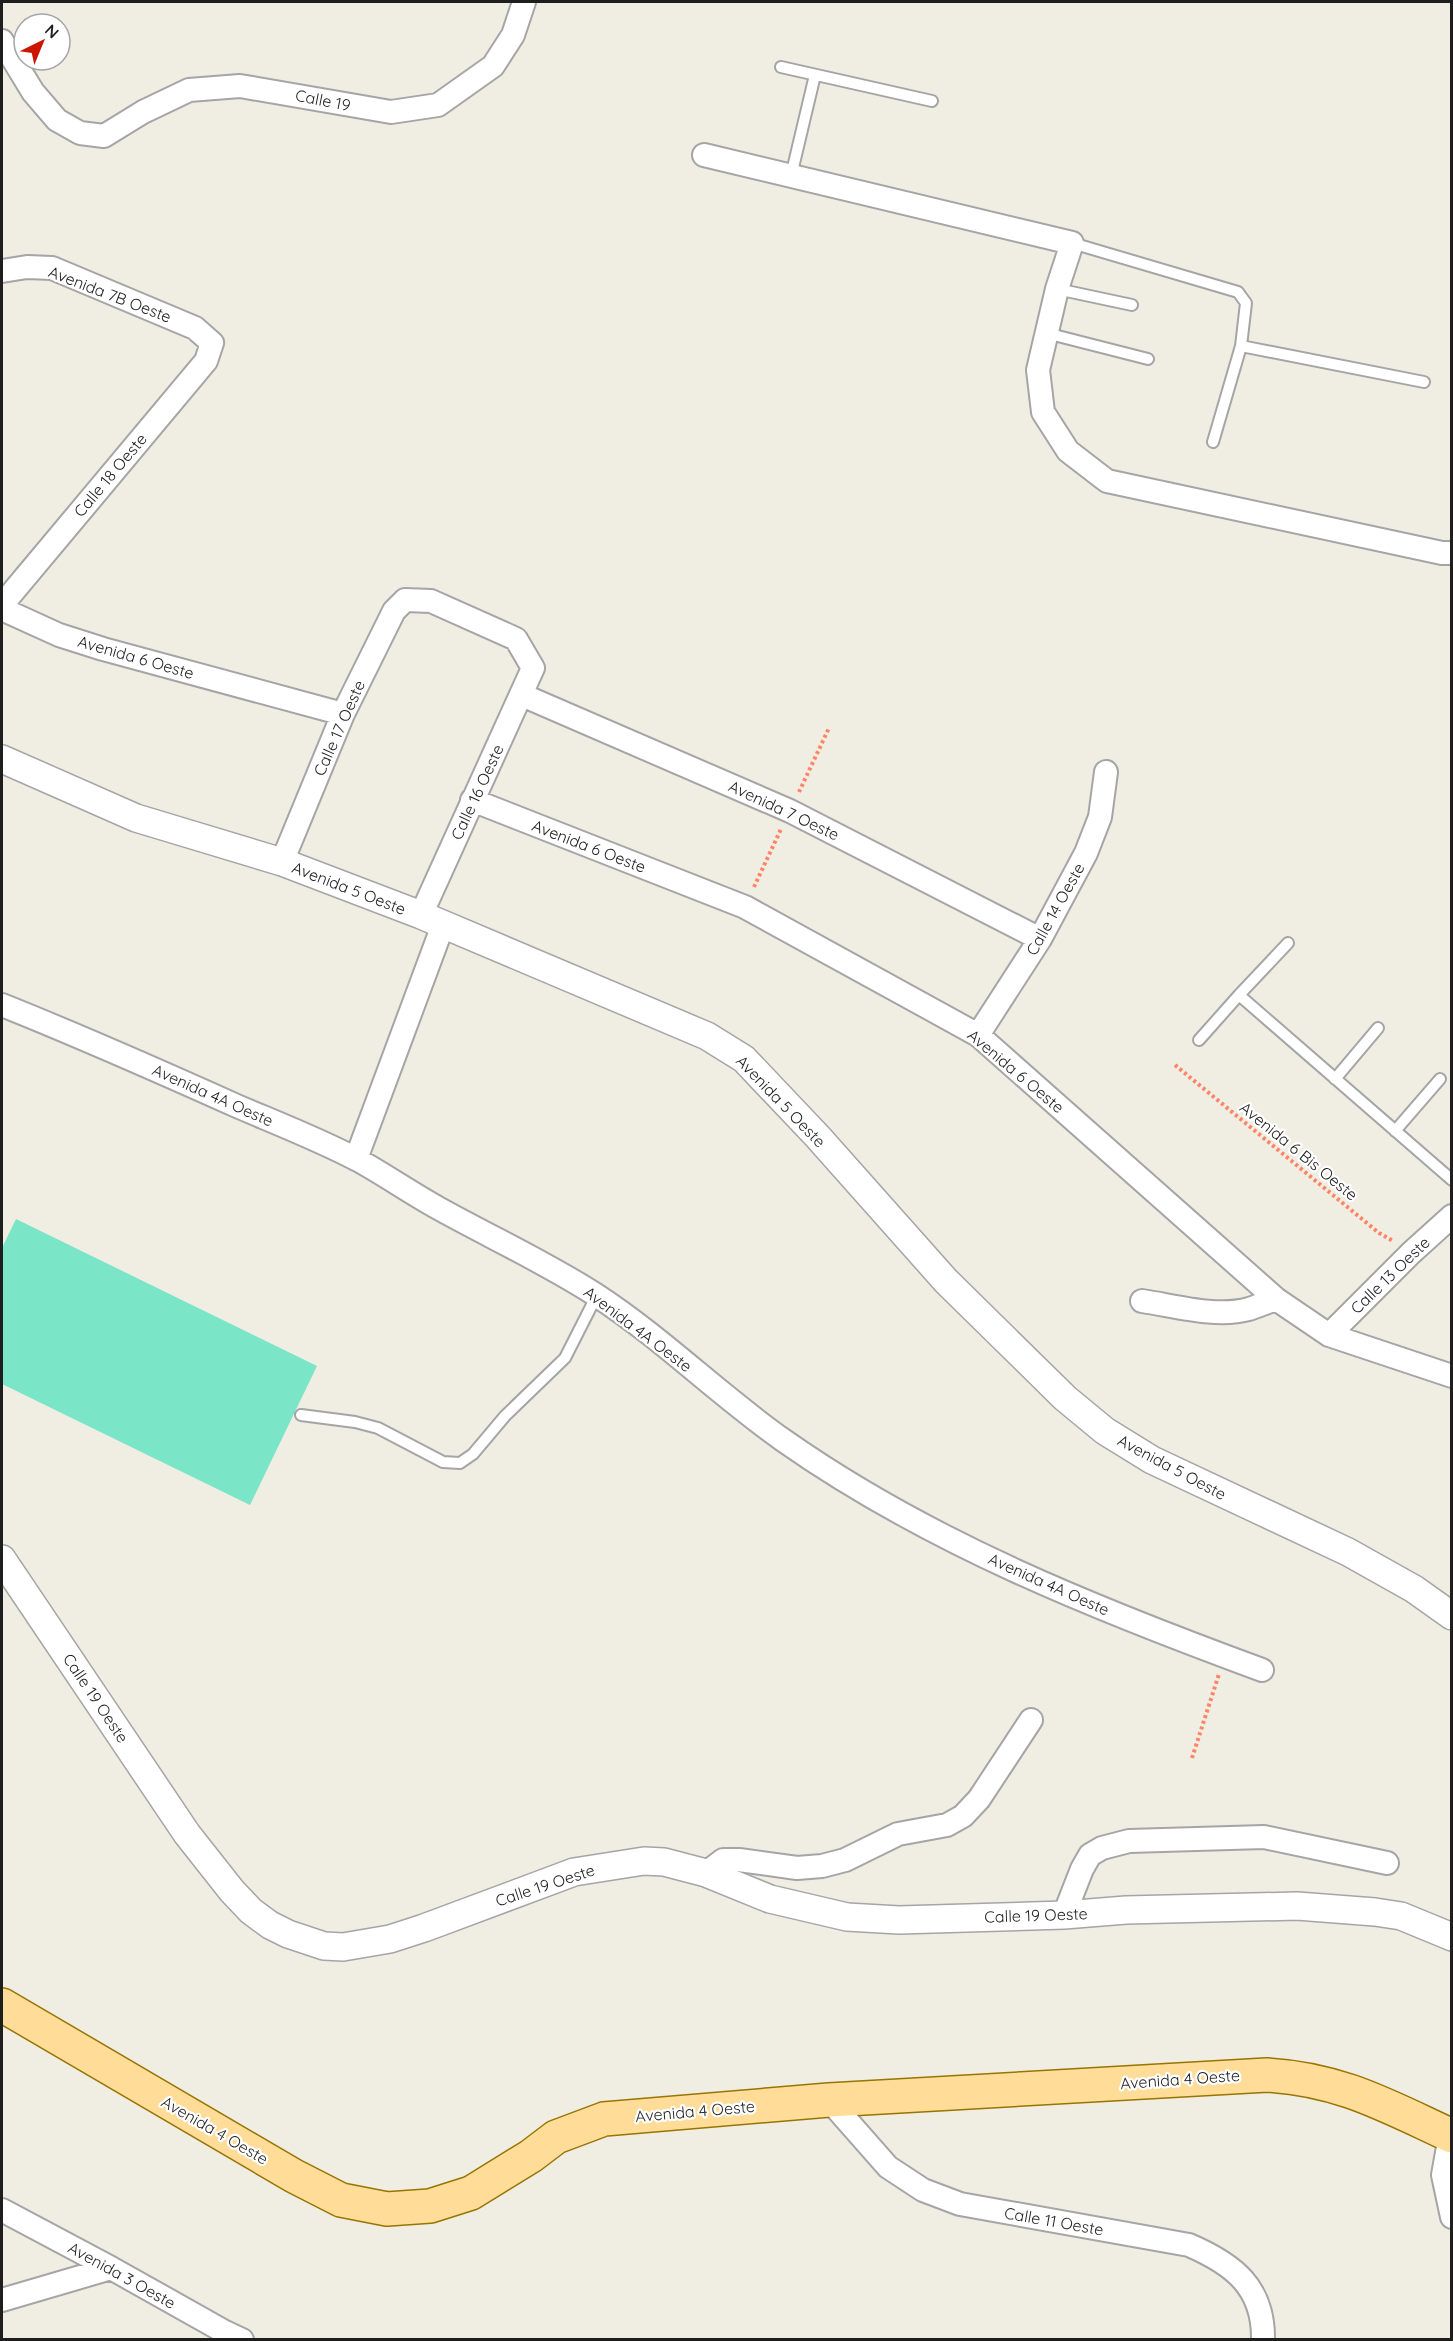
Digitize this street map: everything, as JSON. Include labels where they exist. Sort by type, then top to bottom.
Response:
[{"type":"main road","name":"Avenida 4 Oeste","points":[[2,2005],[294,2176],[341,2200],[387,2209],[430,2206],[471,2193],[531,2156],[556,2137],[604,2119],[829,2100],[1243,2074],[1286,2076],[1331,2084],[1358,2093],[1451,2136]]},
{"type":"street","name":"Calle 19","points":[[2,41],[33,92],[57,120],[80,133],[104,136],[143,111],[189,90],[240,86],[391,112],[438,105],[493,66],[513,35],[524,2]]},
{"type":"street","points":[[704,155],[1072,243],[1057,289],[1038,370],[1043,412],[1068,451],[1107,481],[1452,553]]},
{"type":"street","name":"Avenida 7B Oeste","points":[[2,271],[27,267],[52,268],[195,328],[212,343]]},
{"type":"street","name":"Calle 18 Oeste","points":[[2,607],[206,361],[212,343]]},
{"type":"street","name":"Calle 16 Oeste","points":[[356,1159],[472,800],[533,668],[516,639],[431,601],[405,600]]},
{"type":"street","name":"Calle 17 Oeste","points":[[282,862],[343,714],[394,611],[405,600]]},
{"type":"street","name":"Avenida 6 Oeste","points":[[2,607],[59,634],[103,649],[343,714]]},
{"type":"street","name":"Avenida 7 Oeste","points":[[522,694],[790,811],[1040,939]]},
{"type":"street","name":"Avenida 5 Oeste","points":[[2,759],[136,818],[282,862],[432,920],[707,1036],[744,1059],[818,1137],[946,1281],[1065,1398],[1104,1431],[1152,1460],[1348,1552],[1414,1589],[1452,1616]]},
{"type":"street","name":"Calle 14 Oeste","points":[[978,1035],[1040,939],[1086,853],[1100,817],[1106,772]]},
{"type":"street","name":"Avenida 6 Oeste","points":[[472,800],[745,907],[978,1035],[1276,1299],[1329,1335],[1452,1376]]},
{"type":"street","name":"Avenida 4A Oeste","points":[[2,1005],[90,1040],[356,1159],[438,1208],[521,1252],[597,1295],[783,1440],[858,1488],[934,1532],[1042,1582],[1160,1632],[1262,1670]]},
{"type":"street","name":"Calle 13 Oeste","points":[[1329,1335],[1411,1253],[1452,1216]]},
{"type":"street","points":[[1142,1301],[1224,1311],[1248,1309],[1276,1299]]},
{"type":"street","name":"Calle 19 Oeste","points":[[2,1559],[213,1869],[251,1911],[288,1934],[324,1946],[343,1947],[374,1942],[424,1928],[574,1872],[628,1862],[664,1862],[706,1873],[770,1899],[847,1917],[899,1920],[1064,1915],[1138,1909],[1297,1906],[1401,1916],[1452,1937]]},
{"type":"street","points":[[706,1873],[723,1860],[797,1868],[822,1866],[845,1860],[898,1834],[947,1825],[963,1816],[979,1800],[1032,1720]]},
{"type":"street","points":[[1064,1915],[1090,1855],[1102,1848],[1129,1841],[1264,1837],[1387,1863]]},
{"type":"street","name":"Calle 11 Oeste","points":[[829,2100],[888,2167],[923,2190],[960,2204],[1189,2245],[1212,2255],[1238,2275],[1255,2295],[1263,2325],[1263,2340]]},
{"type":"street","points":[[1451,2136],[1443,2175],[1449,2212],[1452,2217]]},
{"type":"street","name":"Avenida 3 Oeste","points":[[2,2210],[111,2268],[232,2337]]},
{"type":"street","points":[[2,2300],[111,2268]]},
{"type":"lane","points":[[781,67],[932,101]]},
{"type":"lane","points":[[791,176],[815,75]]},
{"type":"lane","points":[[1072,243],[1238,292],[1246,303],[1240,346],[1213,442]]},
{"type":"lane","points":[[1057,289],[1132,305]]},
{"type":"lane","points":[[1046,333],[1148,359]]},
{"type":"lane","points":[[1240,346],[1424,382]]},
{"type":"lane","points":[[1199,1040],[1288,943]]},
{"type":"lane","points":[[1239,995],[1452,1180]]},
{"type":"lane","points":[[1335,1079],[1378,1028]]},
{"type":"lane","points":[[1395,1131],[1440,1079]]},
{"type":"lane","points":[[301,1415],[355,1422],[378,1428],[443,1462],[460,1463],[473,1454],[505,1416],[565,1358],[597,1295]]},
{"type":"path","name":"Avenida 6 Bis Oeste","points":[[1175,1065],[1379,1233],[1411,1253]]},
{"type":"path","points":[[1191,1758],[1225,1656]]},
{"type":"green space","points":[[16,1219],[317,1366],[250,1505],[2,1384],[2,1248]]}]
